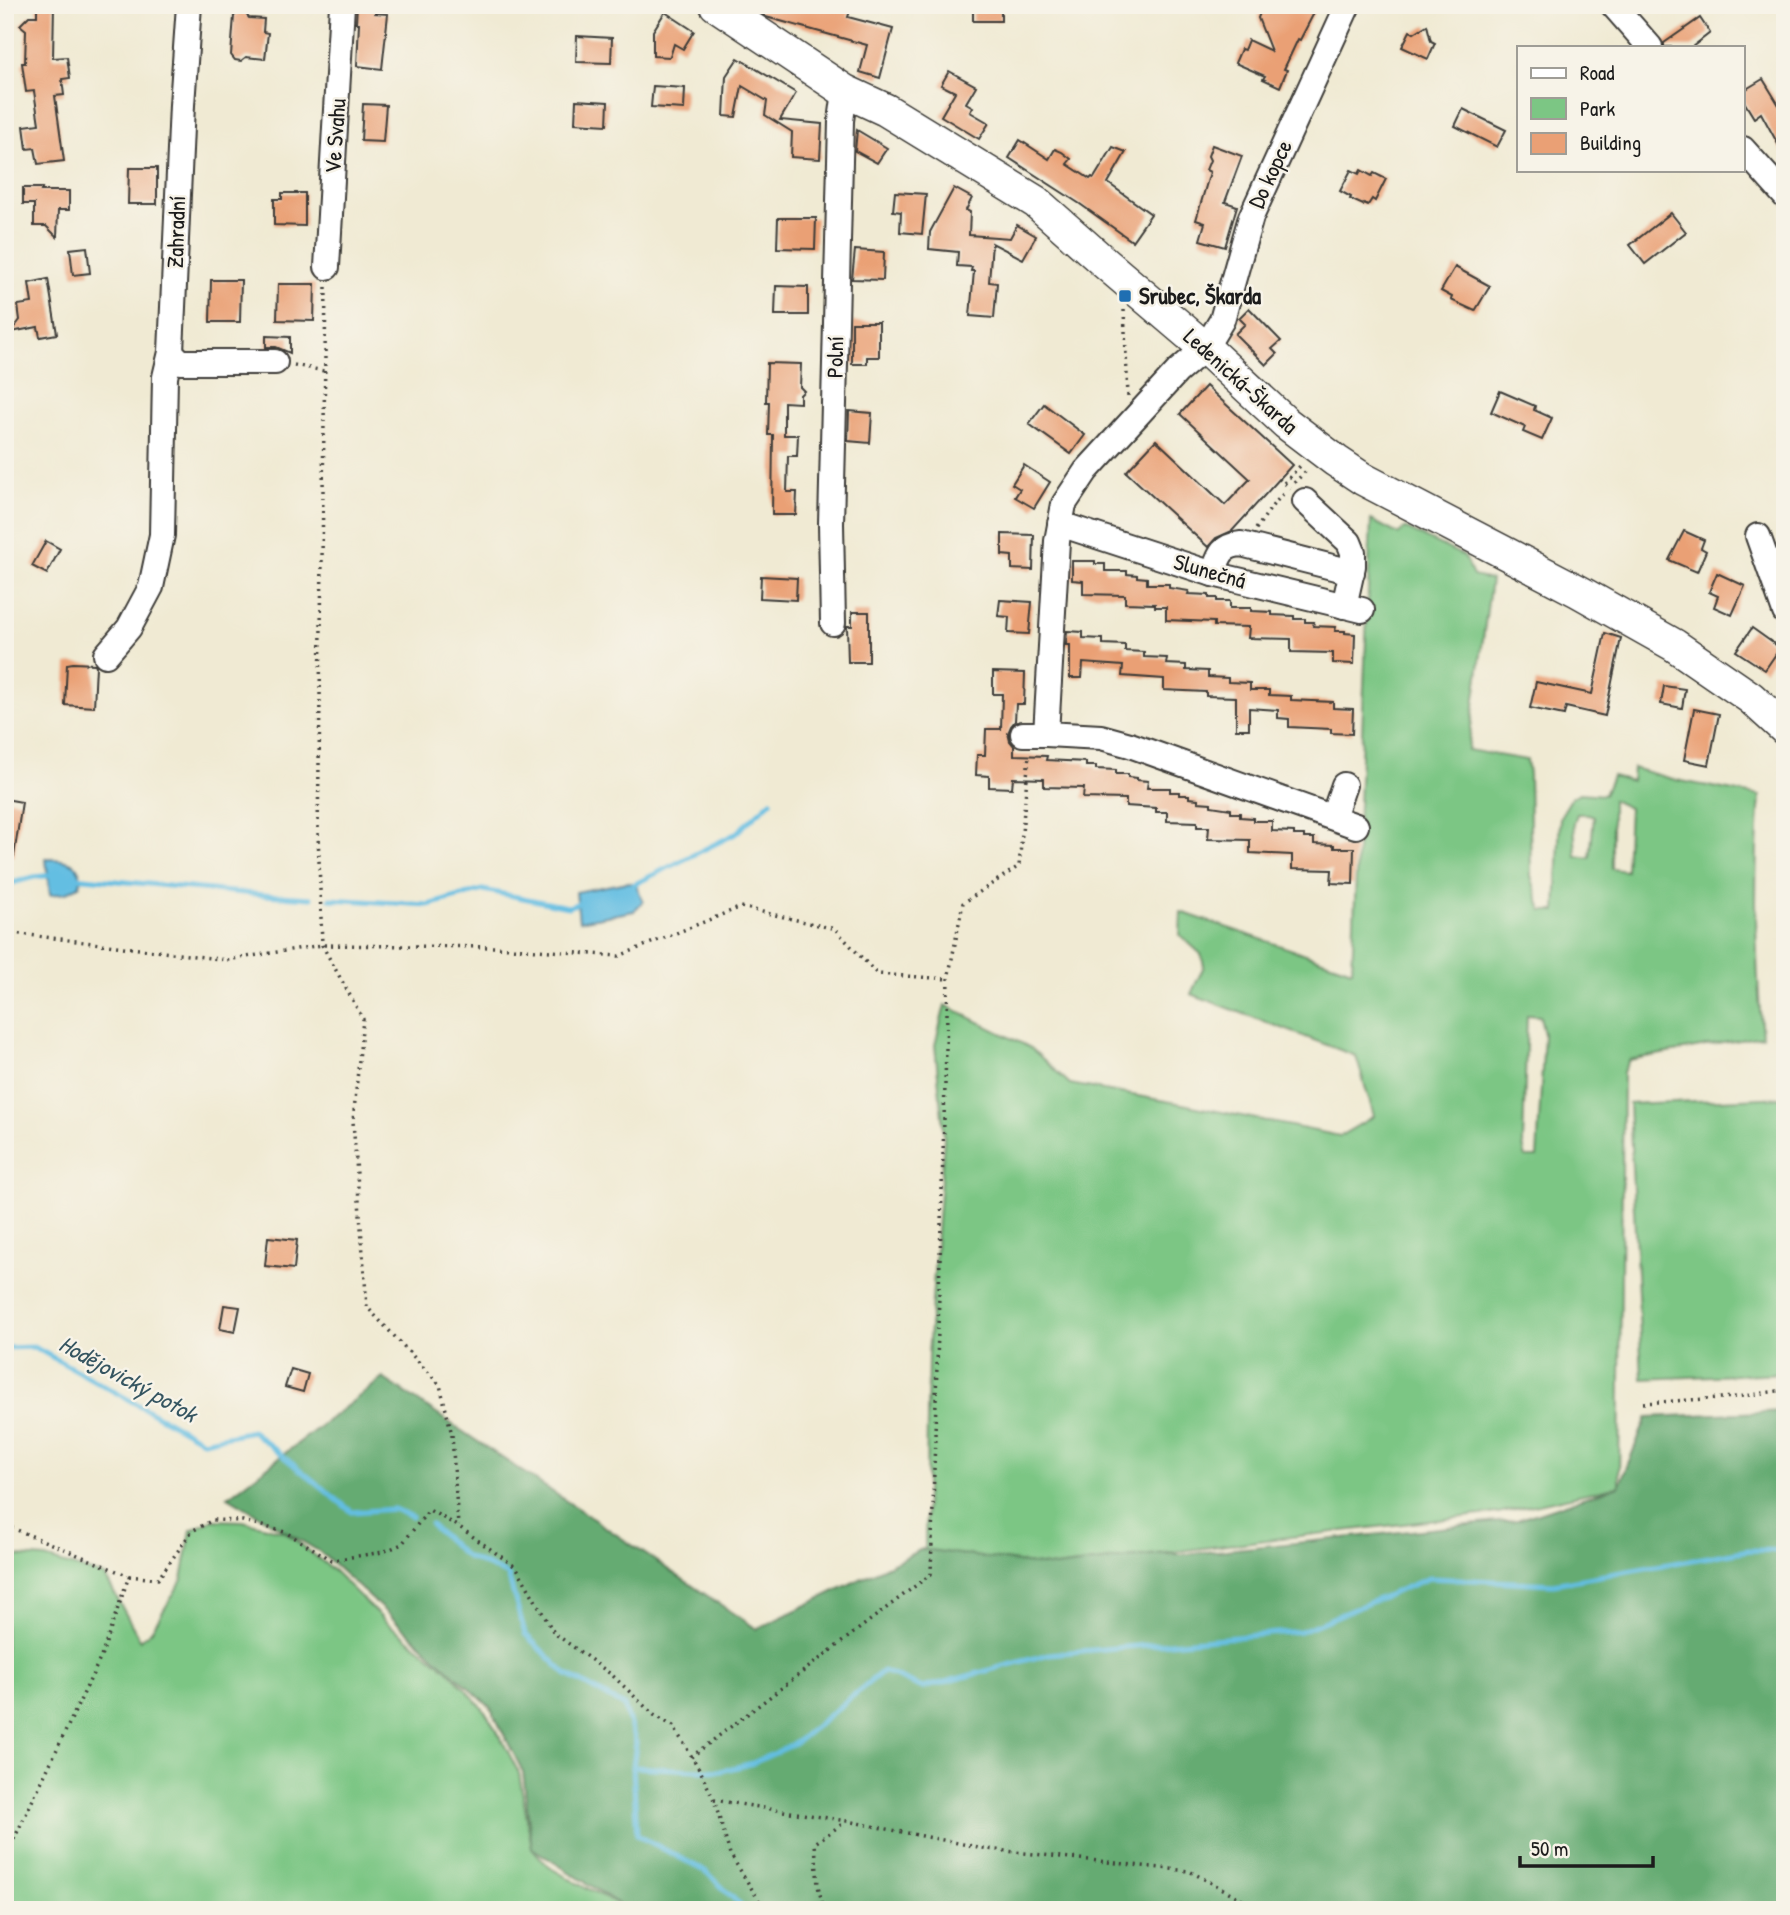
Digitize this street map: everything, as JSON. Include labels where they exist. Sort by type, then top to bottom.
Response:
[{"type":"main road","name":"Ledenická-Škarda","points":[[716,5],[845,91],[886,110],[1036,202],[1205,348],[1286,423],[1336,461],[1363,479],[1578,591],[1674,645],[1751,698],[1785,729]]},
{"type":"street","name":"Zahradní","points":[[106,655],[129,628],[151,587],[162,536],[165,377],[171,352],[189,5]]},
{"type":"street","name":"Ve Svahu","points":[[327,267],[342,5]]},
{"type":"street","name":"Do kopce","points":[[1205,348],[1222,320],[1251,217],[1348,5]]},
{"type":"street","points":[[1613,5],[1649,46]]},
{"type":"street","name":"Polní","points":[[833,623],[831,524],[841,121],[845,91]]},
{"type":"street","points":[[1744,150],[1785,196]]},
{"type":"street","points":[[1205,348],[1178,371],[1086,471],[1064,504],[1057,541],[1035,734],[1101,737],[1121,742],[1356,825]]},
{"type":"street","points":[[171,352],[181,362],[275,362]]},
{"type":"street","points":[[1213,574],[1221,552],[1226,547],[1241,544],[1352,572],[1353,552],[1349,542],[1297,495]]},
{"type":"street","name":"Slunečná","points":[[1060,524],[1213,574],[1353,608],[1352,572]]},
{"type":"street","points":[[1758,536],[1785,612]]},
{"type":"street","points":[[1333,817],[1344,785]]},
{"type":"path","points":[[327,267],[318,832],[322,945],[363,1019],[353,1121],[367,1307],[440,1385],[452,1435],[457,1526]]},
{"type":"path","points":[[1139,292],[1124,307],[1128,396],[1143,409]]},
{"type":"path","points":[[275,362],[325,371]]},
{"type":"path","points":[[1248,546],[1250,537],[1273,505],[1297,495],[1309,468]]},
{"type":"path","points":[[1279,479],[1297,495]]},
{"type":"path","points":[[691,1757],[931,1574],[948,979],[962,903],[1019,866],[1029,752],[1035,734]]},
{"type":"path","points":[[5,932],[227,960],[322,945],[497,947],[620,956],[741,907],[835,929],[877,974],[948,979]]},
{"type":"path","points":[[1643,1403],[1736,1397],[1785,1390]]},
{"type":"path","points":[[5,1525],[129,1576],[158,1579],[192,1531],[214,1520],[243,1521],[285,1532],[332,1560],[383,1552],[402,1544],[429,1510],[517,1567],[554,1633],[612,1675],[654,1715],[673,1726],[700,1770],[714,1800],[730,1854],[765,1910]]},
{"type":"path","points":[[5,1858],[101,1657],[129,1576]]},
{"type":"path","points":[[714,1800],[847,1821],[988,1849],[1189,1871],[1263,1910]]},
{"type":"path","points":[[824,1910],[818,1886],[815,1843],[847,1821]]},
{"type":"green space","points":[[1371,520],[1398,534],[1405,528],[1464,556],[1473,576],[1491,580],[1468,750],[1527,760],[1531,876],[1542,911],[1556,911],[1560,817],[1572,797],[1580,793],[1604,795],[1612,776],[1632,781],[1633,768],[1676,780],[1760,796],[1756,916],[1762,1036],[1629,1060],[1623,1072],[1619,1486],[1498,1513],[1055,1567],[925,1550],[928,1355],[944,1138],[935,1045],[945,1005],[1031,1048],[1070,1084],[1340,1136],[1374,1116],[1356,1056],[1191,994],[1204,966],[1201,954],[1180,935],[1181,912],[1352,970]],"holes":[[[1612,800],[1629,808],[1626,871],[1612,869]],[[1577,814],[1594,816],[1590,858],[1576,856],[1574,823]],[[1527,1015],[1540,1016],[1544,1034],[1537,1157],[1525,1157],[1523,1143]]]},
{"type":"green space","points":[[1785,1097],[1785,1373],[1642,1379],[1629,1104]]},
{"type":"green space","points":[[383,1378],[757,1629],[922,1549],[1055,1567],[1159,1554],[1187,1554],[1517,1520],[1619,1486],[1647,1417],[1785,1411],[1785,1910],[628,1910],[532,1848],[523,1772],[490,1707],[320,1552],[228,1497]]},
{"type":"green space","points":[[213,1520],[243,1521],[285,1532],[333,1570],[387,1623],[446,1668],[482,1707],[519,1773],[532,1848],[549,1867],[630,1910],[5,1910],[5,1555],[45,1558],[105,1576],[140,1640],[151,1631],[182,1580],[191,1530]]},
{"type":"water","points":[[46,859],[66,861],[76,866],[80,885],[66,893],[50,895]]},
{"type":"water","points":[[627,882],[636,884],[643,901],[634,911],[579,921],[576,892]]},
{"type":"building","points":[[37,5],[54,5],[53,58],[67,57],[70,78],[62,79],[64,95],[55,96],[64,161],[38,164],[35,148],[27,149],[24,126],[39,124],[34,91],[26,92],[22,63],[25,63],[26,30],[20,25],[29,16],[37,16]]},
{"type":"building","points":[[357,5],[375,5],[375,13],[388,14],[382,69],[357,66]]},
{"type":"building","points":[[750,5],[852,5],[848,17],[893,29],[880,78],[860,72],[867,45],[766,17]]},
{"type":"building","points":[[973,5],[1001,5],[1001,21],[973,21]]},
{"type":"building","points":[[1263,5],[1301,5],[1315,11],[1284,69],[1287,70],[1280,87],[1263,79],[1265,76],[1235,63],[1248,40],[1271,51],[1258,18]]},
{"type":"building","points":[[239,12],[245,13],[249,18],[264,19],[263,32],[268,33],[265,59],[246,57],[241,61],[235,60],[231,55],[234,16]]},
{"type":"building","points":[[665,12],[694,31],[683,49],[674,44],[670,57],[653,56],[653,31]]},
{"type":"building","points":[[1700,18],[1710,33],[1693,46],[1664,46],[1664,43]]},
{"type":"building","points":[[1427,25],[1431,41],[1435,43],[1428,59],[1402,47],[1410,31],[1414,33]]},
{"type":"building","points":[[577,36],[612,38],[611,63],[576,62]]},
{"type":"building","points":[[738,58],[796,93],[780,120],[822,124],[820,159],[791,157],[792,132],[765,115],[767,101],[742,86],[736,117],[724,116],[726,76]]},
{"type":"building","points":[[949,71],[976,86],[966,103],[973,107],[970,112],[989,123],[979,139],[941,116],[955,92],[941,85]]},
{"type":"building","points":[[1763,79],[1785,115],[1785,157],[1761,113],[1754,118],[1744,102],[1744,90]]},
{"type":"building","points":[[653,86],[685,88],[684,109],[651,107]]},
{"type":"building","points":[[576,100],[608,102],[607,125],[575,123]]},
{"type":"building","points":[[363,104],[386,105],[383,142],[361,141]]},
{"type":"building","points":[[1463,109],[1506,130],[1497,147],[1455,126]]},
{"type":"building","points":[[857,130],[887,148],[877,163],[855,151]]},
{"type":"building","points":[[1020,140],[1049,159],[1055,149],[1062,152],[1071,159],[1067,164],[1090,179],[1094,178],[1113,147],[1126,152],[1108,183],[1151,214],[1132,241],[1009,158]]},
{"type":"building","points":[[1212,145],[1242,156],[1225,202],[1237,206],[1225,247],[1200,240],[1205,223],[1196,220],[1210,172],[1206,170]]},
{"type":"building","points":[[129,168],[157,168],[157,204],[128,204]]},
{"type":"building","points":[[1351,170],[1359,174],[1361,170],[1372,176],[1374,173],[1386,179],[1375,201],[1372,199],[1368,205],[1363,205],[1340,191]]},
{"type":"building","points":[[23,188],[69,191],[69,210],[58,210],[57,237],[46,226],[34,226],[34,204],[23,204]]},
{"type":"building","points":[[954,188],[972,198],[966,210],[970,212],[969,235],[1010,238],[1017,225],[1036,236],[1023,259],[992,243],[989,282],[997,283],[994,318],[970,316],[974,271],[971,271],[972,267],[957,266],[958,252],[929,249],[930,232]]},
{"type":"building","points":[[895,192],[926,194],[922,234],[900,232],[901,212],[893,211]]},
{"type":"building","points":[[282,193],[305,193],[305,226],[274,225],[274,199],[282,199]]},
{"type":"building","points":[[1671,213],[1686,232],[1645,264],[1630,245]]},
{"type":"building","points":[[778,218],[816,218],[815,249],[777,248]]},
{"type":"building","points":[[87,247],[90,273],[73,275],[70,249]]},
{"type":"building","points":[[855,250],[884,252],[883,280],[852,279]]},
{"type":"building","points":[[1455,267],[1490,286],[1475,311],[1451,300],[1452,297],[1441,291]]},
{"type":"building","points":[[48,279],[57,334],[40,337],[38,327],[11,332],[20,320],[18,305],[32,303],[29,283]]},
{"type":"building","points":[[211,280],[241,280],[240,322],[210,322]]},
{"type":"building","points":[[278,284],[315,284],[314,321],[277,320]]},
{"type":"building","points":[[776,286],[808,287],[808,315],[775,315]]},
{"type":"building","points":[[1249,308],[1281,341],[1272,349],[1277,354],[1266,365],[1235,334],[1245,324],[1239,318]]},
{"type":"building","points":[[852,322],[879,322],[879,357],[867,357],[867,364],[852,364]]},
{"type":"building","points":[[266,336],[290,337],[290,353],[276,347],[266,347]]},
{"type":"building","points":[[767,363],[801,364],[800,387],[804,391],[800,395],[800,403],[784,402],[784,435],[798,435],[797,456],[788,456],[787,492],[797,492],[796,515],[772,515],[773,435],[768,435]]},
{"type":"building","points":[[1206,386],[1292,465],[1232,531],[1216,538],[1208,547],[1126,472],[1156,440],[1225,505],[1250,479],[1180,414]]},
{"type":"building","points":[[1500,391],[1535,406],[1534,410],[1552,418],[1542,440],[1523,432],[1525,427],[1491,412]]},
{"type":"building","points":[[1044,404],[1085,435],[1071,454],[1029,424]]},
{"type":"building","points":[[849,411],[872,413],[870,443],[848,441]]},
{"type":"building","points":[[1024,465],[1050,482],[1034,508],[1015,497],[1020,489],[1012,484]]},
{"type":"building","points":[[1684,531],[1704,540],[1701,548],[1706,551],[1697,572],[1669,560]]},
{"type":"building","points":[[1002,534],[1034,535],[1033,570],[1012,569],[1012,556],[1002,555]]},
{"type":"building","points":[[46,541],[60,549],[47,574],[32,566]]},
{"type":"building","points":[[1072,561],[1095,561],[1095,564],[1105,564],[1105,571],[1127,571],[1127,574],[1147,578],[1147,584],[1169,584],[1169,588],[1189,591],[1188,594],[1209,595],[1209,598],[1217,598],[1217,601],[1230,601],[1230,608],[1251,608],[1251,611],[1305,619],[1305,622],[1314,622],[1313,626],[1336,627],[1335,631],[1355,634],[1354,664],[1333,663],[1333,653],[1291,652],[1291,639],[1248,638],[1249,627],[1166,620],[1166,607],[1125,603],[1125,595],[1083,594],[1083,581],[1072,580]]},
{"type":"building","points":[[1717,573],[1745,586],[1732,615],[1714,607],[1718,596],[1709,592]]},
{"type":"building","points":[[761,576],[797,578],[796,600],[760,598]]},
{"type":"building","points":[[1000,600],[1032,602],[1029,634],[1008,633],[1009,617],[998,616]]},
{"type":"building","points":[[852,612],[869,612],[869,662],[848,662],[847,626],[852,626]]},
{"type":"building","points":[[1752,628],[1780,648],[1765,670],[1736,651]]},
{"type":"building","points":[[1067,631],[1083,632],[1083,638],[1103,639],[1103,644],[1125,645],[1125,651],[1144,652],[1144,657],[1167,658],[1166,664],[1186,665],[1186,670],[1208,671],[1208,677],[1228,678],[1228,682],[1250,683],[1250,690],[1269,690],[1269,695],[1291,696],[1291,700],[1333,702],[1333,708],[1353,709],[1352,734],[1331,733],[1331,729],[1289,727],[1289,719],[1278,718],[1278,710],[1249,708],[1249,729],[1236,729],[1236,697],[1164,690],[1164,679],[1122,676],[1123,666],[1083,663],[1082,678],[1070,678],[1070,645],[1066,645]]},
{"type":"building","points":[[1605,633],[1621,638],[1605,716],[1566,707],[1564,715],[1530,708],[1536,682],[1592,694]]},
{"type":"building","points":[[67,664],[96,666],[94,707],[65,705]]},
{"type":"building","points":[[993,672],[1025,673],[1024,704],[1016,704],[1015,721],[1008,733],[1014,746],[1014,755],[1047,756],[1046,760],[1086,762],[1086,766],[1096,766],[1096,769],[1116,770],[1116,774],[1128,774],[1128,777],[1148,781],[1147,788],[1170,788],[1170,792],[1189,795],[1189,798],[1198,799],[1198,802],[1231,809],[1231,813],[1240,813],[1240,817],[1253,818],[1253,821],[1272,821],[1272,831],[1294,832],[1294,835],[1304,835],[1304,838],[1314,838],[1314,844],[1354,848],[1353,884],[1331,883],[1332,870],[1292,869],[1292,855],[1250,853],[1250,840],[1208,839],[1209,827],[1197,827],[1197,822],[1167,821],[1167,812],[1156,812],[1156,808],[1126,806],[1126,799],[1083,798],[1084,788],[1044,787],[1044,779],[1013,778],[1012,788],[989,787],[989,776],[976,775],[977,755],[985,755],[986,729],[1001,729],[1002,694],[993,694]]},
{"type":"building","points":[[1664,686],[1685,689],[1682,708],[1661,704]]},
{"type":"building","points":[[1694,709],[1719,714],[1709,765],[1684,760]]},
{"type":"building","points":[[5,799],[22,802],[14,856],[5,856]]},
{"type":"building","points":[[268,1237],[297,1240],[294,1269],[265,1266]]},
{"type":"building","points":[[224,1305],[240,1307],[235,1332],[220,1329]]},
{"type":"building","points":[[291,1369],[308,1374],[303,1392],[285,1387]]},
{"type":"waterway","points":[[631,886],[735,834],[771,801]]},
{"type":"waterway","points":[[5,885],[54,875]]},
{"type":"waterway","points":[[74,877],[311,898]]},
{"type":"waterway","points":[[330,899],[428,905],[483,890],[568,907],[582,902]]},
{"type":"waterway","name":"Hodějovický potok","points":[[5,1348],[34,1347],[203,1441],[252,1431],[352,1512],[394,1509],[412,1517]]},
{"type":"waterway","name":"Hodějovický potok","points":[[431,1525],[465,1556],[508,1575],[525,1634],[566,1674],[624,1706],[636,1743],[633,1767],[637,1835],[707,1872],[745,1910]]},
{"type":"waterway","points":[[633,1767],[721,1771],[753,1763],[794,1744],[883,1671],[923,1688],[1049,1654],[1301,1631],[1429,1578],[1553,1584],[1749,1550],[1785,1551]]},
{"type":"place","name":"Srubec, Škarda","points":[[1125,296]]}]
